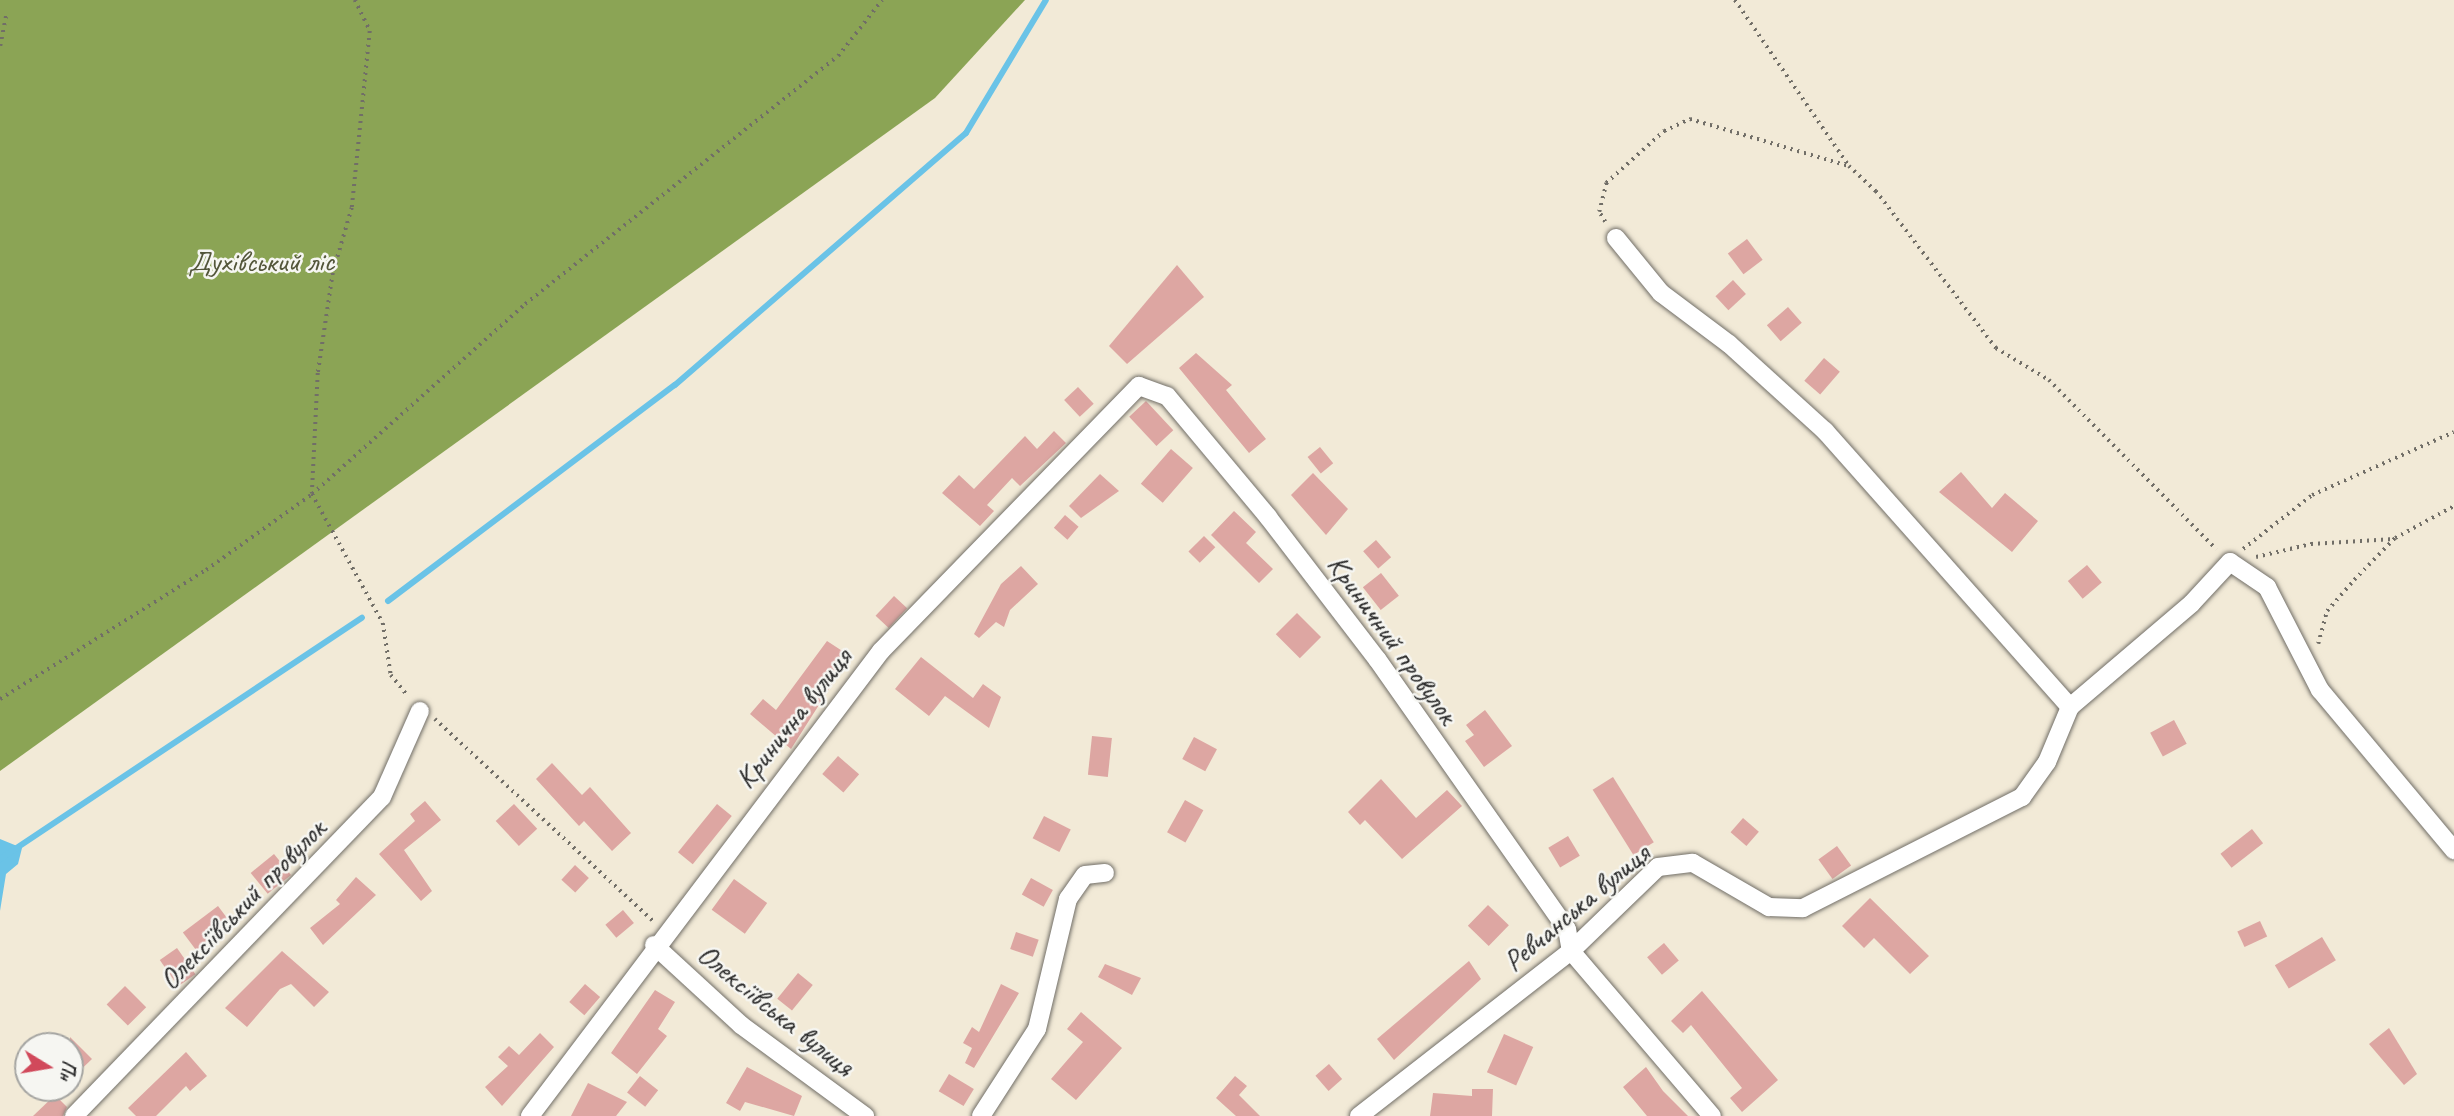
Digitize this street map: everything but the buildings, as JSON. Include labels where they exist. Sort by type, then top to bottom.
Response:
[{"type":"street","points":[[1616,238],[1661,293],[1729,344],[1825,431],[2070,707],[2192,603],[2230,562],[2267,587],[2320,690],[2454,849]]},
{"type":"street","name":"Кринична вулиця","points":[[530,1116],[659,938],[881,651],[1139,386]]},
{"type":"street","name":"Криничний провулок","points":[[1139,386],[1167,396],[1377,659],[1567,929],[1571,951]]},
{"type":"street","name":"Ревчанська вулиця","points":[[1359,1116],[1571,951],[1644,879],[1675,861],[1709,869],[1769,907],[1803,908],[1984,821],[2022,797],[2047,762],[2070,707]]},
{"type":"street","name":"Олексіївський провулок","points":[[74,1116],[382,797],[420,711]]},
{"type":"street","points":[[981,1116],[1038,1029],[1068,899],[1085,875],[1105,873]]},
{"type":"street","name":"Олексіївська вулиця","points":[[659,938],[741,1025],[865,1116]]},
{"type":"street","points":[[1571,951],[1712,1116]]},
{"type":"path","points":[[355,0],[370,32],[352,208],[332,273],[318,373],[312,494],[383,622],[391,675],[420,711],[445,725],[659,938]]},
{"type":"path","points":[[0,699],[206,569],[312,494],[525,304],[838,56],[882,0]]},
{"type":"path","points":[[1735,0],[1849,166],[1876,191],[1996,348],[2049,380],[2230,562]]},
{"type":"path","points":[[0,46],[6,14]]},
{"type":"path","points":[[1616,238],[1599,212],[1605,184],[1664,131],[1690,119],[1849,166]]},
{"type":"path","points":[[2230,562],[2312,495],[2454,432]]},
{"type":"path","points":[[2319,653],[2327,611],[2395,538],[2454,506]]},
{"type":"path","points":[[2230,562],[2311,544],[2395,538]]},
{"type":"green space","name":"Духівський ліс","points":[[0,0],[1025,0],[935,98],[0,771]]},
{"type":"water","points":[[0,839],[22,848],[18,864],[6,874],[0,911]]},
{"type":"waterway","points":[[388,601],[675,385],[966,133],[1046,0]]},
{"type":"waterway","points":[[0,859],[362,618]]}]
